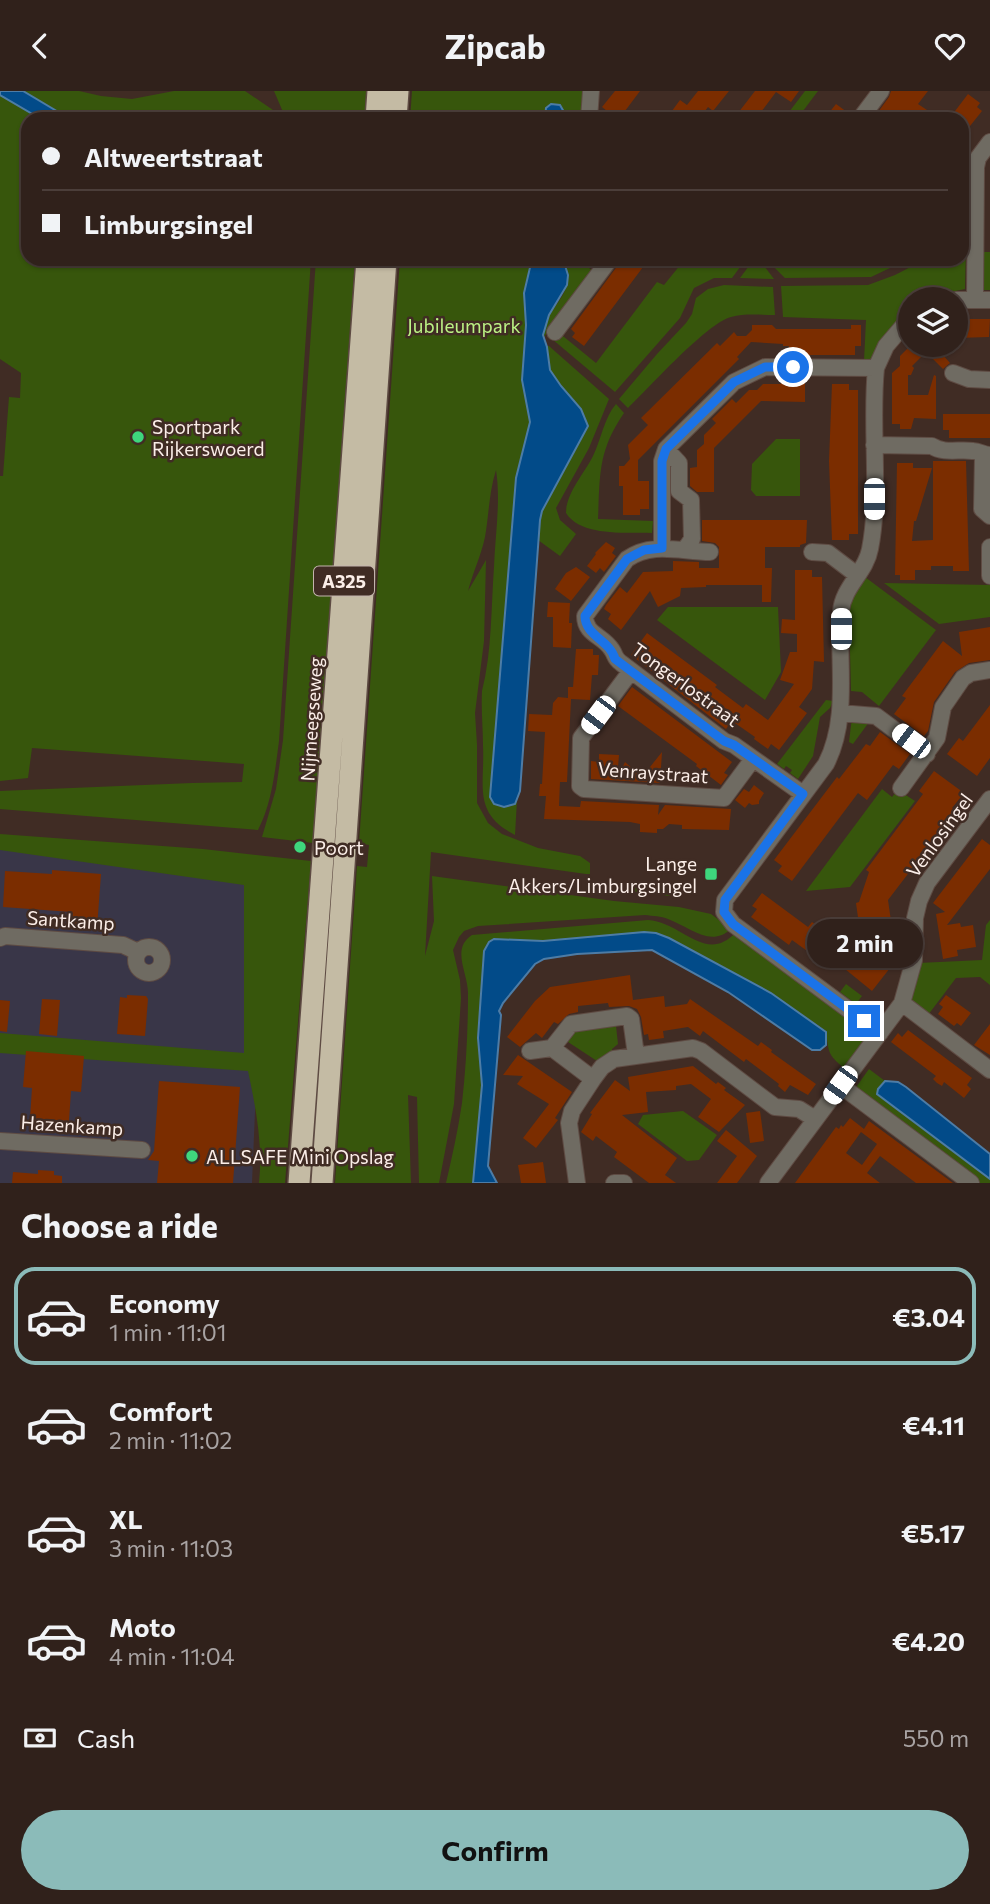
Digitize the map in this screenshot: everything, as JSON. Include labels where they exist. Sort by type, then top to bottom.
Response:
[{"type":"highway","points":[[376,112],[378,91]]},
{"type":"highway","points":[[396,112],[398,91]]},
{"type":"highway","name":"Nijmeegseweg","points":[[299,1183],[366,266]]},
{"type":"highway","name":"A325","points":[[323,1183],[386,266]]},
{"type":"street","points":[[590,112],[591,91]]},
{"type":"street","points":[[865,112],[881,91]]},
{"type":"street","points":[[982,300],[976,167],[978,158],[990,142]]},
{"type":"street","points":[[555,332],[605,266]]},
{"type":"street","points":[[880,1033],[733,924],[724,912],[725,900],[826,764],[834,747],[839,713],[841,608],[848,587],[870,553],[873,529],[876,368],[886,346],[898,332]]},
{"type":"street","points":[[662,548],[662,461],[666,449],[734,382],[765,367],[876,368]]},
{"type":"street","points":[[953,373],[970,379],[990,380]]},
{"type":"street","points":[[874,445],[932,446],[938,451],[977,451],[986,455],[982,509],[990,516]]},
{"type":"street","points":[[666,449],[679,463],[679,491],[691,500],[692,539],[686,548]]},
{"type":"street","points":[[990,547],[990,576]]},
{"type":"street","name":"Tongerlostraat","points":[[709,552],[662,548],[644,550],[627,559],[585,616],[585,624],[612,649],[615,659],[724,741],[734,745],[803,794]]},
{"type":"street","points":[[812,552],[828,553],[857,575]]},
{"type":"street","points":[[901,788],[928,754],[941,728],[943,707],[963,678],[971,673],[990,670]]},
{"type":"street","name":"Venraystraat","points":[[631,671],[581,737],[580,786],[584,789],[724,798],[753,759]]},
{"type":"street","points":[[839,713],[876,716],[928,754]]},
{"type":"street","name":"Venlosingel","points":[[768,1183],[902,1003],[914,960],[915,918],[919,901],[928,883],[990,799]]},
{"type":"street","name":"Santkamp","points":[[0,938],[5,936],[123,945],[138,952]]},
{"type":"street","points":[[902,1003],[990,1070]]},
{"type":"street","points":[[530,1052],[552,1048],[571,1024],[627,1016],[631,1019],[636,1055]]},
{"type":"street","points":[[552,1048],[593,1079]]},
{"type":"street","points":[[578,1183],[569,1123],[572,1111],[593,1079],[614,1059],[685,1048],[701,1051],[775,1107],[799,1109],[815,1119]]},
{"type":"street","points":[[840,1085],[971,1183]]},
{"type":"street","name":"Hazenkamp","points":[[0,1141],[142,1150]]},
{"type":"street","points":[[614,1183],[624,1183]]},
{"type":"shaded area","points":[[0,838],[265,873],[252,1183],[0,1183]]},
{"type":"green space","points":[[23,91],[79,91],[132,99],[174,91],[245,91],[274,112],[58,112]]},
{"type":"green space","points":[[274,91],[366,91],[365,112],[283,112]]},
{"type":"green space","points":[[412,91],[585,91],[581,112],[410,112]]},
{"type":"green space","points":[[805,91],[818,91],[802,112],[789,112]]},
{"type":"green space","name":"Sportpark Rijkerswoerd","points":[[0,95],[29,112],[21,112],[21,266],[311,266],[279,741],[270,798],[258,830],[0,809],[0,791],[242,782],[244,764],[32,748],[28,778],[0,781],[0,476],[3,476],[9,397],[20,398],[21,373],[0,359]]},
{"type":"green space","points":[[978,252],[990,252],[990,290],[977,290]]},
{"type":"green space","points":[[316,266],[354,266],[313,843],[262,837],[276,789],[283,740]]},
{"type":"green space","name":"Jubileumpark","points":[[400,266],[543,266],[524,347],[522,380],[530,422],[516,478],[490,797],[498,806],[504,807],[511,806],[517,800],[515,835],[501,827],[492,817],[487,808],[483,786],[482,691],[491,630],[498,506],[496,470],[485,537],[468,591],[486,560],[484,641],[475,713],[477,803],[488,823],[502,834],[538,848],[580,856],[590,863],[590,874],[431,852],[425,956],[434,921],[432,876],[614,901],[679,907],[711,914],[731,929],[715,937],[708,936],[665,918],[645,915],[478,926],[464,931],[453,950],[461,998],[454,1104],[439,1183],[419,1183],[417,1097],[408,1095],[411,1183],[335,1183],[357,866],[367,867],[369,845],[359,843]]},
{"type":"green space","points":[[565,266],[586,266],[593,271],[543,338],[546,321],[565,291],[568,275]]},
{"type":"green space","points":[[679,266],[741,266],[732,278],[714,278],[694,288],[680,318],[615,392],[552,339],[558,332],[596,363],[657,282],[664,285]]},
{"type":"green space","points":[[749,266],[764,266],[774,279],[740,278]]},
{"type":"green space","points":[[894,266],[871,277],[785,278],[774,267]]},
{"type":"green space","points":[[912,266],[966,266],[965,287],[898,287],[898,321],[870,361],[864,361],[866,320],[783,317],[781,286],[868,285]]},
{"type":"green space","points":[[724,285],[773,287],[775,315],[742,315],[721,322],[693,343],[628,408],[619,399],[686,323],[692,314],[696,298],[708,289]]},
{"type":"green space","points":[[547,346],[609,399],[589,448],[556,508],[560,520],[576,534],[560,556],[538,540],[542,511],[588,426],[581,410],[554,377],[548,361]]},
{"type":"green space","points":[[616,404],[624,413],[609,439],[602,463],[598,519],[653,521],[652,533],[593,530],[573,521],[566,513],[572,491],[593,456],[608,416]]},
{"type":"green space","points":[[776,439],[800,439],[800,496],[756,496],[751,490],[752,464]]},
{"type":"green space","points":[[865,577],[936,630],[879,706],[862,692],[851,691],[849,611],[850,603]]},
{"type":"green space","points":[[884,583],[990,585],[990,617],[939,624]]},
{"type":"green space","points":[[668,607],[778,607],[781,672],[765,700],[657,620]]},
{"type":"green space","points":[[826,700],[833,701],[820,717],[813,756],[798,779],[790,773],[792,770],[777,764]]},
{"type":"green space","points":[[852,717],[872,718],[853,744],[849,742]]},
{"type":"green space","points":[[882,789],[892,797],[898,790],[915,801],[850,887],[806,891]]},
{"type":"green space","points":[[0,834],[203,849],[311,861],[285,1183],[259,1183],[259,1140],[248,1071],[0,1053],[0,1033],[244,1053],[244,885],[0,850]]},
{"type":"green space","points":[[665,887],[670,896],[622,890],[622,888]]},
{"type":"green space","points":[[648,920],[660,922],[704,943],[725,941],[736,932],[870,1032],[844,1068],[830,1052],[826,1031],[771,993],[656,933],[543,941],[494,940],[484,951],[478,1038],[482,1085],[473,1183],[446,1183],[459,1123],[465,1076],[468,987],[461,955],[466,941],[472,935]]},
{"type":"green space","points":[[990,920],[990,985],[980,977],[956,978],[925,1019],[908,1005],[918,963],[982,960],[986,925]]},
{"type":"green space","points":[[846,984],[862,996],[856,1004],[840,992]]},
{"type":"green space","points":[[624,1024],[616,1026],[618,1044],[612,1049],[612,1054],[600,1063],[565,1040],[573,1028]]},
{"type":"green space","points":[[869,1069],[885,1081],[877,1094],[990,1179],[990,1183],[976,1183],[854,1090]]},
{"type":"green space","points":[[683,1111],[717,1135],[699,1160],[687,1161],[638,1124],[643,1115]]},
{"type":"water","points":[[0,91],[23,91],[58,112],[29,112],[0,95]]},
{"type":"water","points":[[551,104],[560,105],[564,112],[546,112]]},
{"type":"water","points":[[530,266],[565,266],[567,285],[549,315],[543,335],[550,370],[581,409],[588,426],[542,511],[540,520],[520,791],[515,804],[504,807],[494,804],[490,797],[516,478],[530,422],[522,380],[526,325],[524,293]]},
{"type":"water","points":[[644,932],[669,938],[771,993],[826,1032],[826,1045],[820,1050],[812,1050],[728,992],[652,950],[577,954],[544,959],[535,964],[499,1011],[501,1015],[488,1166],[497,1183],[473,1183],[482,1085],[478,1038],[484,951],[489,942],[494,939],[543,941]]},
{"type":"water","points":[[885,1081],[898,1082],[906,1087],[990,1154],[990,1179],[877,1094]]},
{"type":"building","points":[[615,91],[640,91],[624,112],[606,112],[602,107]]},
{"type":"building","points":[[698,91],[729,91],[713,111],[708,107],[704,112],[671,112],[680,100],[687,105]]},
{"type":"building","points":[[755,91],[799,91],[791,102],[776,92],[761,112],[739,112]]},
{"type":"building","points":[[891,91],[928,91],[918,104],[930,112],[878,112]]},
{"type":"building","points":[[968,94],[980,103],[977,107],[982,111],[969,127],[969,112],[954,112]]},
{"type":"building","points":[[836,104],[847,112],[830,112]]},
{"type":"building","points":[[617,266],[644,266],[584,346],[572,337],[575,333],[571,329]]},
{"type":"building","points":[[968,319],[990,319],[989,337],[968,338]]},
{"type":"building","points":[[752,325],[772,325],[776,329],[851,329],[851,325],[861,325],[861,346],[855,346],[855,355],[789,355],[789,346],[751,342],[737,357],[739,359],[638,460],[638,481],[649,481],[649,509],[640,509],[640,515],[623,515],[623,486],[619,486],[619,466],[624,466],[630,459],[628,445],[648,425],[641,418],[717,343],[720,346],[734,332],[737,336],[746,336],[752,330]]},
{"type":"building","points":[[900,357],[921,357],[912,366],[914,368],[911,375],[908,375],[908,395],[928,395],[934,375],[936,376],[936,419],[914,418],[911,429],[900,429],[900,424],[892,424],[892,373],[900,366]]},
{"type":"building","points":[[931,357],[945,357],[950,363],[943,369]]},
{"type":"building","points":[[781,378],[805,378],[805,402],[761,401],[714,448],[714,492],[697,492],[690,486],[690,468],[697,467],[697,450],[704,444],[704,435],[716,423],[712,419],[732,399],[736,403],[749,390],[757,390],[763,384],[781,384]]},
{"type":"building","points":[[832,384],[849,384],[849,390],[858,390],[858,534],[849,534],[849,540],[832,540],[829,461]]},
{"type":"building","points":[[943,414],[990,414],[990,438],[949,438],[949,430],[943,430]]},
{"type":"building","points":[[933,461],[966,461],[969,571],[953,571],[953,566],[931,566],[931,570],[915,570],[915,580],[900,580],[900,575],[895,575],[897,463],[913,463],[913,468],[932,468],[914,521],[912,541],[933,540]]},
{"type":"building","points":[[702,520],[807,520],[806,543],[800,547],[765,547],[765,568],[772,568],[771,602],[762,602],[762,585],[681,588],[680,596],[658,607],[650,591],[621,630],[608,619],[611,614],[604,609],[620,587],[627,593],[643,572],[673,571],[673,561],[699,562],[699,568],[719,568],[719,547],[715,543],[702,541]]},
{"type":"building","points":[[606,542],[615,548],[612,553],[616,556],[604,572],[600,568],[596,573],[587,566]]},
{"type":"building","points":[[576,567],[590,577],[571,601],[555,589],[566,573]]},
{"type":"building","points":[[795,570],[812,570],[812,577],[822,577],[824,662],[814,661],[812,689],[799,707],[807,713],[779,750],[771,744],[768,749],[732,721],[726,729],[631,655],[647,633],[717,685],[715,687],[743,708],[746,704],[768,720],[794,684],[780,680],[790,652],[797,652],[797,634],[781,633],[782,619],[795,620]]},
{"type":"building","points":[[548,602],[570,603],[571,648],[553,647],[553,617],[547,617]]},
{"type":"building","points":[[990,627],[990,660],[969,663],[955,672],[934,702],[928,731],[924,736],[894,714],[906,698],[902,696],[943,641],[962,656],[959,632]]},
{"type":"building","points":[[576,649],[593,649],[593,655],[599,655],[598,675],[592,675],[590,700],[571,699],[567,782],[560,782],[559,806],[580,807],[581,801],[659,805],[658,815],[665,805],[731,809],[729,830],[682,829],[682,825],[669,824],[663,829],[657,829],[657,833],[640,832],[640,824],[630,822],[544,819],[546,796],[539,796],[545,732],[528,731],[529,714],[552,715],[553,703],[558,697],[568,698],[568,687],[573,687]]},
{"type":"building","points":[[632,687],[732,762],[724,773],[728,775],[721,785],[618,706]]},
{"type":"building","points":[[990,705],[990,758],[977,776],[947,754],[959,738],[963,741]]},
{"type":"building","points":[[880,732],[910,754],[899,769],[893,765],[867,800],[858,793],[792,881],[778,871],[782,866],[774,860],[837,777],[839,779],[866,744],[870,746]]},
{"type":"building","points":[[662,752],[660,783],[591,779],[591,761],[599,762],[599,754],[619,755],[617,779],[625,762],[642,777]]},
{"type":"building","points":[[934,771],[964,793],[952,808],[956,811],[888,900],[895,949],[870,952],[890,968],[872,991],[829,956],[821,961],[792,940],[789,945],[751,917],[757,909],[752,906],[762,893],[808,927],[812,922],[864,961],[856,903],[859,902],[869,872],[866,870],[923,794],[919,791]]},
{"type":"building","points":[[754,785],[764,793],[759,804],[749,803],[745,808],[735,800],[744,789],[749,792]]},
{"type":"building","points":[[982,839],[990,845],[990,869],[947,925],[973,925],[976,947],[957,950],[958,956],[943,959],[936,914],[945,912],[933,903]]},
{"type":"building","points":[[52,870],[101,874],[97,928],[70,926],[71,912],[3,907],[5,871],[52,874]]},
{"type":"building","points":[[630,975],[633,1000],[664,996],[665,1007],[687,1004],[690,999],[758,1046],[761,1042],[816,1084],[808,1095],[790,1085],[785,1092],[779,1084],[746,1059],[744,1062],[703,1031],[700,1036],[688,1027],[663,1031],[664,1038],[649,1040],[648,1034],[644,1035],[637,1009],[629,1006],[609,1007],[608,1003],[578,1006],[578,1012],[569,1014],[558,1024],[554,1022],[542,1038],[536,1033],[520,1047],[507,1037],[535,1001],[550,987]]},
{"type":"building","points":[[127,995],[146,996],[148,999],[145,1036],[117,1034],[120,997],[127,998]]},
{"type":"building","points":[[946,995],[971,1013],[961,1026],[957,1023],[954,1026],[938,1014],[943,1007],[939,1004]]},
{"type":"building","points":[[42,999],[60,1000],[57,1036],[39,1034]]},
{"type":"building","points":[[0,1000],[10,1001],[7,1032],[0,1031]]},
{"type":"building","points":[[990,1024],[990,1055],[974,1045]]},
{"type":"building","points":[[908,1030],[972,1078],[967,1085],[971,1089],[964,1098],[944,1082],[942,1086],[937,1083],[933,1079],[936,1076],[891,1042],[898,1033],[902,1037]]},
{"type":"building","points":[[26,1051],[84,1056],[81,1092],[71,1091],[69,1121],[30,1118],[32,1088],[23,1087]]},
{"type":"building","points":[[518,1055],[572,1092],[555,1118],[558,1120],[536,1148],[523,1138],[549,1104],[517,1084],[523,1076],[503,1075]]},
{"type":"building","points":[[693,1066],[716,1084],[718,1082],[726,1088],[724,1090],[745,1105],[719,1132],[698,1117],[711,1099],[691,1084],[676,1086],[676,1090],[646,1092],[648,1112],[622,1115],[677,1158],[665,1175],[676,1183],[649,1183],[614,1157],[617,1152],[596,1136],[593,1141],[581,1132],[592,1114],[590,1113],[615,1080],[630,1091],[628,1077]]},
{"type":"building","points":[[159,1081],[240,1087],[233,1183],[157,1183],[159,1161],[148,1160],[154,1151]]},
{"type":"building","points":[[760,1111],[764,1141],[750,1143],[746,1113]]},
{"type":"building","points":[[850,1118],[864,1129],[869,1121],[953,1183],[916,1183],[880,1156],[867,1173],[880,1183],[795,1183],[836,1127],[843,1127]],"holes":[[[861,1132],[877,1144],[862,1165],[846,1153]]]},
{"type":"building","points":[[726,1130],[757,1156],[737,1183],[717,1183],[737,1156],[717,1141]]},
{"type":"building","points":[[543,1162],[546,1183],[521,1183],[518,1165]]},
{"type":"building","points":[[38,1170],[54,1171],[54,1175],[62,1176],[62,1183],[12,1183],[13,1172],[38,1174]]},
{"type":"place","name":"Sportpark Rijkerswoerd","points":[[138,437]]},
{"type":"place","name":"Poort","points":[[300,847]]},
{"type":"place","name":"Lange Akkers/Limburgsingel","points":[[711,874]]},
{"type":"place","name":"ALLSAFE Mini Opslag","points":[[192,1156]]},
{"type":"route","points":[[793,367],[765,367],[746,374],[734,382],[666,449],[662,461],[662,548],[644,550],[627,559],[585,616],[585,624],[612,649],[615,659],[724,741],[734,745],[803,794],[725,900],[724,912],[733,924],[864,1021]]}]
